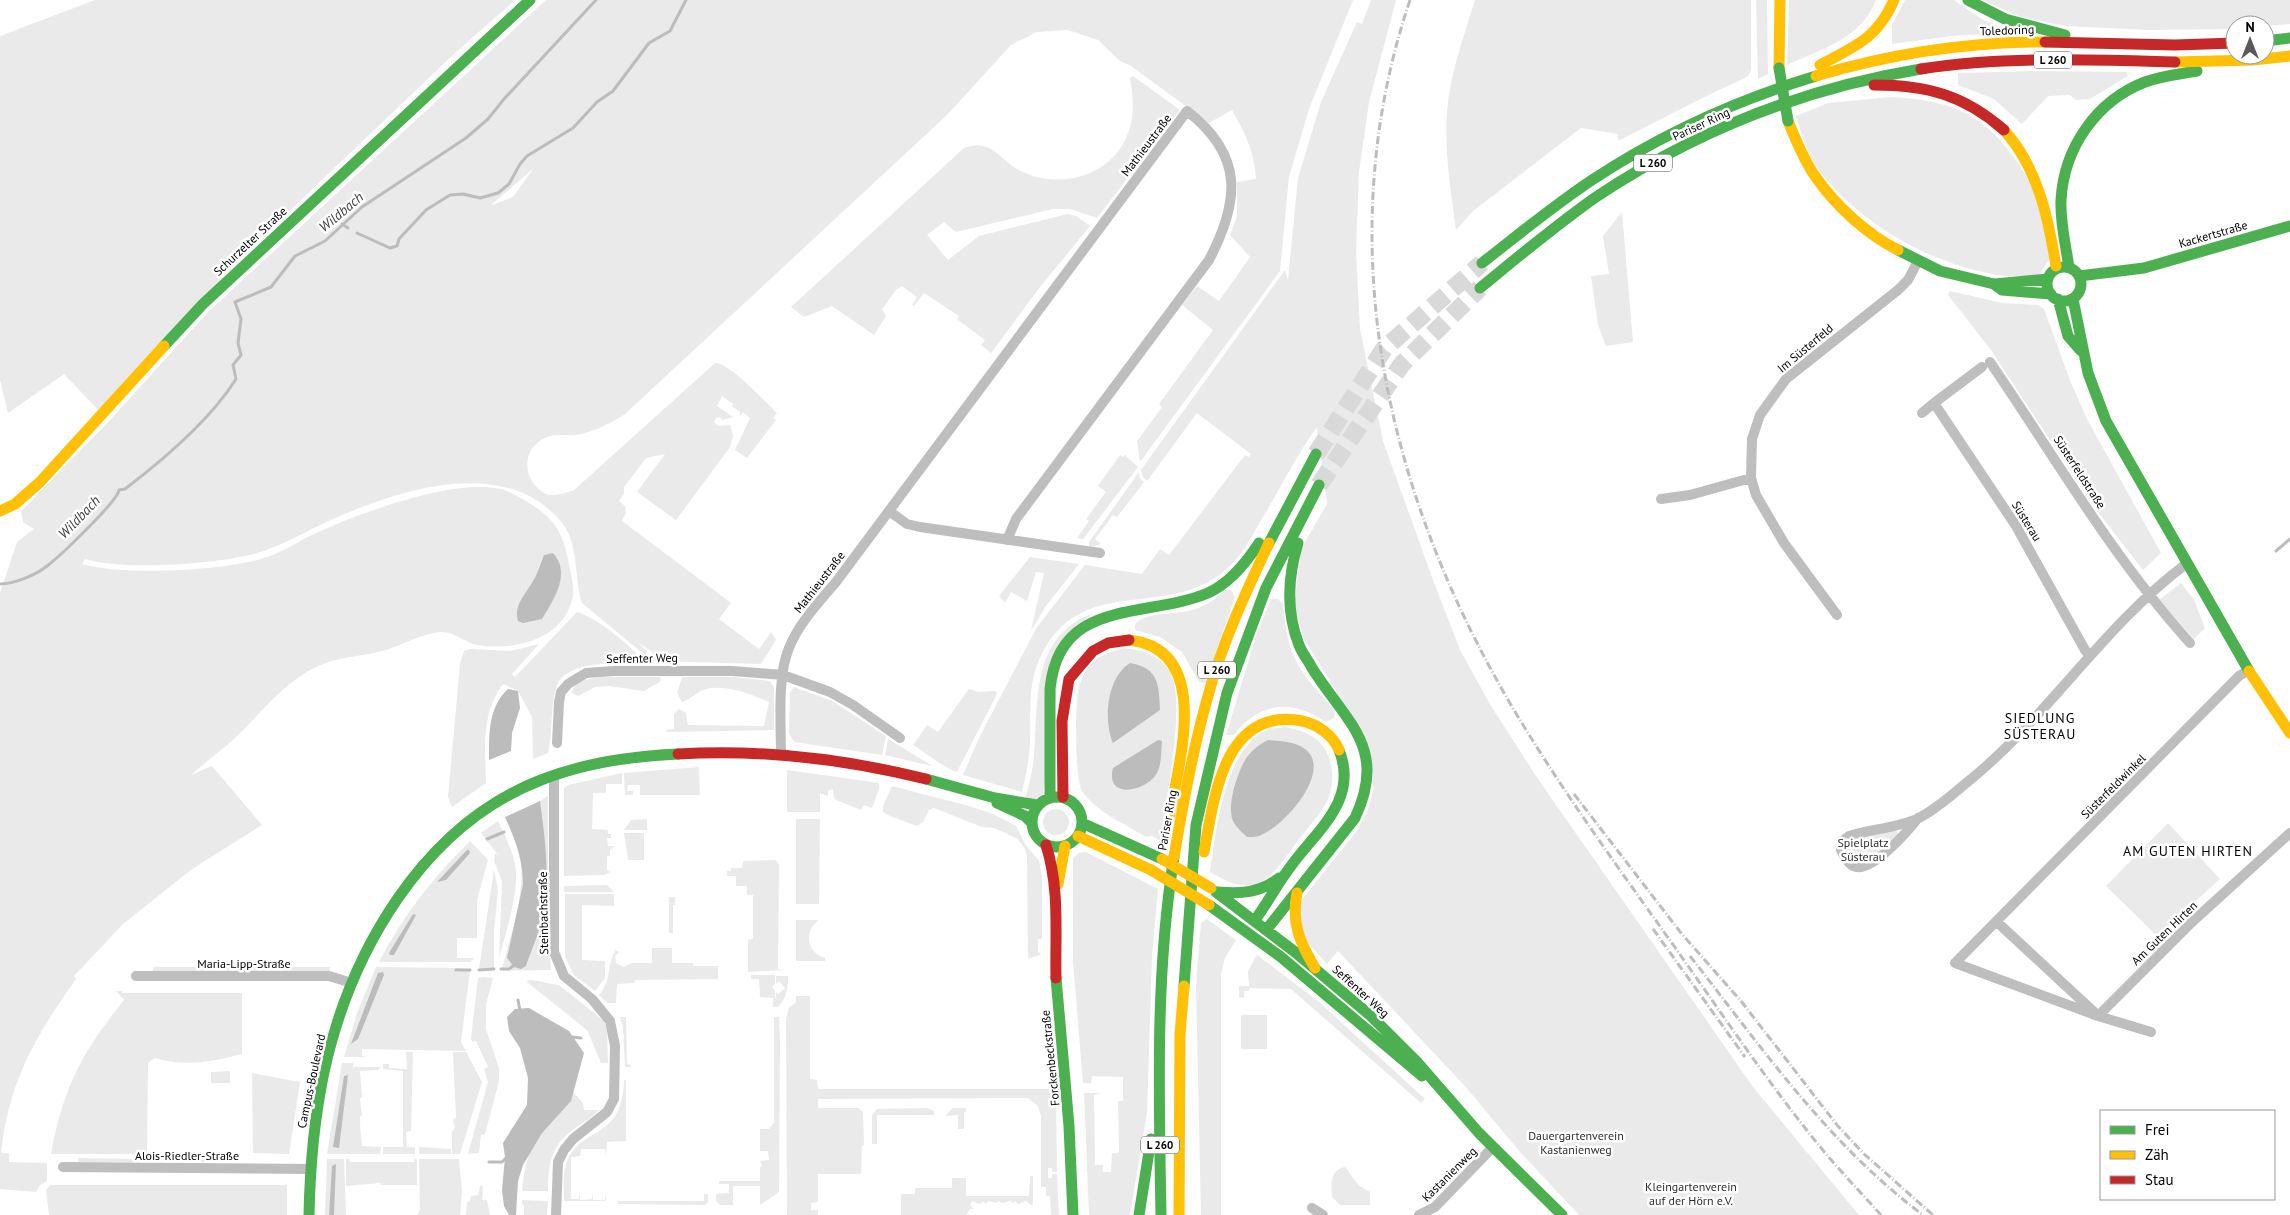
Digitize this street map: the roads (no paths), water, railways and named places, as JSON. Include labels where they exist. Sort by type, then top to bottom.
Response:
[{"type":"main road","name":"Schurzelter Straße","points":[[0,510],[15,504],[40,482],[203,304],[530,0]]},
{"type":"main road","points":[[1780,0],[1779,68],[1788,121],[1814,175],[1826,191],[1872,234],[1918,262],[1954,276],[1994,284],[2002,290],[2054,297],[2076,294]]},
{"type":"main road","points":[[1784,86],[1864,42],[1883,23],[1894,0]]},
{"type":"main road","points":[[1968,0],[1994,15],[2016,23],[2100,43]]},
{"type":"main road","points":[[2275,40],[2290,38]]},
{"type":"main road","name":"Toledoring","points":[[1784,86],[1847,66],[1925,51],[1996,43],[2100,43],[2196,46],[2225,44]]},
{"type":"main road","name":"L 260","points":[[2275,58],[2290,56]]},
{"type":"main road","name":"L 260","points":[[1851,83],[1926,68],[1995,61],[2225,62]]},
{"type":"main road","points":[[2069,268],[2062,203],[2065,172],[2082,132],[2100,110],[2130,89],[2145,82],[2231,65]]},
{"type":"main road","points":[[1851,83],[1908,86],[1946,93],[1967,102],[1998,123],[2010,134],[2028,160],[2039,185],[2050,227],[2057,269]]},
{"type":"main road","name":"Pariser Ring","points":[[1480,288],[1582,207],[1656,161],[1754,115],[1796,99],[1851,83]]},
{"type":"main road","name":"Pariser Ring","points":[[1482,263],[1572,194],[1636,153],[1706,117],[1784,86]]},
{"type":"main road","name":"Kackertstraße","points":[[2080,276],[2094,277],[2134,268],[2144,268],[2290,226]]},
{"type":"main road","points":[[1994,284],[2002,281],[2034,282],[2048,279],[2057,269],[2069,268],[2080,276],[2076,294],[2081,352],[2091,384],[2107,420],[2186,564],[2248,670],[2290,733]]},
{"type":"main road","name":"Kackertstraße","points":[[2076,294],[2135,277],[2144,268]]},
{"type":"main road","points":[[2048,279],[2048,289],[2054,297],[2068,336],[2081,352]]},
{"type":"main road","name":"Pariser Ring","points":[[1050,797],[1051,683],[1057,660],[1069,640],[1092,621],[1106,614],[1191,600],[1210,592],[1226,581],[1247,561],[1316,454],[1270,539],[1240,606],[1208,694],[1184,797],[1167,901],[1159,1076],[1161,1215]]},
{"type":"main road","name":"L 260","points":[[1180,1215],[1178,1179],[1180,1034],[1196,825],[1227,693],[1266,588],[1319,486],[1291,567],[1290,609],[1299,646],[1364,744],[1369,766],[1369,784],[1364,803],[1355,818],[1297,892]]},
{"type":"main road","points":[[1063,797],[1063,712],[1069,678],[1087,654],[1107,644],[1128,639],[1150,643],[1167,655],[1179,672],[1184,691],[1185,711],[1166,843],[1167,901]]},
{"type":"main road","points":[[1189,915],[1218,784],[1231,751],[1248,730],[1267,720],[1290,718],[1312,722],[1330,735],[1338,748],[1344,765],[1344,784],[1335,808],[1246,931]]},
{"type":"main road","points":[[554,775],[602,762],[658,755],[710,753],[781,755],[880,768],[989,798],[1037,805]]},
{"type":"main road","name":"Campus-Boulevard","points":[[309,1215],[310,1169],[316,1118],[327,1060],[352,983],[376,934],[398,901],[443,846],[465,825],[492,806],[527,786],[554,775]]},
{"type":"main road","points":[[1050,797],[1063,797],[1078,806],[1082,823],[1078,836],[1065,846],[1046,845],[1038,840],[1033,831],[1031,822],[1037,805],[1050,797]]},
{"type":"main road","points":[[989,798],[1025,816],[1031,822]]},
{"type":"main road","name":"Seffenter Weg","points":[[1082,823],[1153,854],[1214,890],[1267,929],[1315,968],[1420,1065],[1430,1080],[1562,1215]]},
{"type":"main road","name":"Seffenter Weg","points":[[1078,836],[1151,870],[1209,904],[1258,939],[1410,1068],[1430,1080]]},
{"type":"main road","name":"Forckenbeckstraße","points":[[1046,845],[1056,897]]},
{"type":"main road","name":"Forckenbeckstraße","points":[[1065,846],[1056,897],[1056,964],[1070,1126],[1073,1215]]},
{"type":"main road","points":[[1214,890],[1255,893],[1272,884],[1292,865]]},
{"type":"main road","points":[[1258,939],[1297,892]]},
{"type":"main road","points":[[1297,892],[1293,922],[1297,936],[1315,968]]},
{"type":"main road","points":[[1139,1215],[1159,1076]]},
{"type":"street","name":"Mathieustraße","points":[[783,675],[788,648],[801,625],[889,512],[1187,111],[1212,133],[1226,158],[1232,188],[1231,206],[1224,230],[1209,260],[1016,519],[1007,540]]},
{"type":"street","name":"Im Süsterfeld","points":[[1837,615],[1784,543],[1756,495],[1752,478],[1752,439],[1760,415],[1781,385],[1799,367],[1898,290],[1908,280],[1918,262]]},
{"type":"street","name":"Süsterfeldstraße","points":[[1934,403],[1986,365],[2148,596],[2190,643]]},
{"type":"street","points":[[1922,413],[1934,403]]},
{"type":"street","name":"Süsterau","points":[[1934,403],[2016,526],[2090,656]]},
{"type":"street","points":[[1661,499],[1690,495],[1752,478]]},
{"type":"street","points":[[889,512],[907,524],[920,528],[1100,553]]},
{"type":"street","points":[[1918,818],[1849,836],[1844,840],[1841,850],[1852,865],[1857,867],[1868,866],[1909,830],[1918,818],[1956,792],[1996,758],[2119,623],[2158,585],[2186,564]]},
{"type":"street","name":"Süsterfeldwinkel","points":[[2098,1016],[1955,963],[2248,670]]},
{"type":"street","name":"Seffenter Weg","points":[[557,743],[561,692],[568,684],[586,673],[732,671],[783,675],[830,692],[858,708],[900,738]]},
{"type":"street","points":[[781,755],[783,675]]},
{"type":"street","name":"Steinbachstraße","points":[[554,775],[554,952],[564,976],[592,999],[610,1021],[614,1035],[615,1064],[614,1099],[607,1112],[573,1139],[564,1150],[558,1162],[556,1215]]},
{"type":"street","name":"Am Guten Hirten","points":[[2098,1016],[2191,923],[2290,833]]},
{"type":"street","points":[[1997,922],[2098,1016],[2151,1032]]},
{"type":"street","name":"Maria-Lipp-Straße","points":[[136,976],[329,976],[352,983]]},
{"type":"street","name":"Kastanienweg","points":[[1425,1214],[1435,1207],[1494,1147]]},
{"type":"street","name":"Alois-Riedler-Straße","points":[[63,1167],[310,1169]]},
{"type":"street","points":[[1312,1208],[1323,1215]]},
{"type":"waterway","name":"Wildbach","points":[[0,584],[25,578],[47,566],[99,517],[119,490],[125,489],[155,465],[200,424],[226,394],[236,379],[233,365],[241,355],[238,343],[241,319],[235,302],[271,287],[295,256],[325,241],[362,207],[466,138],[488,119],[504,99],[596,0]]},
{"type":"waterway","points":[[357,233],[390,248],[397,246],[399,239],[426,210],[450,195],[463,194],[480,198],[498,193],[509,184],[520,164],[527,156],[573,128],[597,102],[613,91],[649,43],[670,31],[686,0]]},
{"type":"waterway","name":"Wildbach","points":[[342,224],[348,228]]},
{"type":"waterway","points":[[2276,551],[2290,539]]},
{"type":"waterway","points":[[487,839],[504,832]]},
{"type":"waterway","points":[[501,969],[509,969],[516,964]]},
{"type":"waterway","points":[[479,970],[494,969]]},
{"type":"waterway","points":[[456,970],[470,970]]},
{"type":"waterway","points":[[518,1000],[520,1011]]},
{"type":"waterway","points":[[572,1037],[581,1038]]},
{"type":"waterway","points":[[489,1162],[502,1162],[506,1158]]},
{"type":"tunnel","points":[[1316,454],[1384,349],[1482,263]]},
{"type":"tunnel","points":[[1319,485],[1402,364],[1480,288]]},
{"type":"railway","points":[[1410,0],[1386,91],[1374,183],[1373,275],[1383,366],[1403,455],[1432,543],[1469,628],[1514,710],[1568,795],[1784,1100],[1826,1154],[1881,1215]]},
{"type":"railway","points":[[1574,794],[1681,933],[1741,1001],[1837,1125],[1864,1154],[1933,1215]]},
{"type":"railway","points":[[1653,929],[1745,1057]]},
{"type":"railway","points":[[1690,956],[1798,1094],[1827,1127],[1889,1188],[1923,1215]]},
{"type":"district","name":"SIEDLUNG SÜSTERAU","points":[[2040,726]]},
{"type":"district","name":"AM GUTEN HIRTEN","points":[[2188,851]]},
{"type":"park label","name":"Spielplatz Süsterau","points":[[1863,849]]},
{"type":"park label","name":"Dauergartenverein Kastanienweg","points":[[1576,1142]]},
{"type":"park label","name":"Kleingartenverein auf der Hörn e.V.","points":[[1691,1193]]}]
